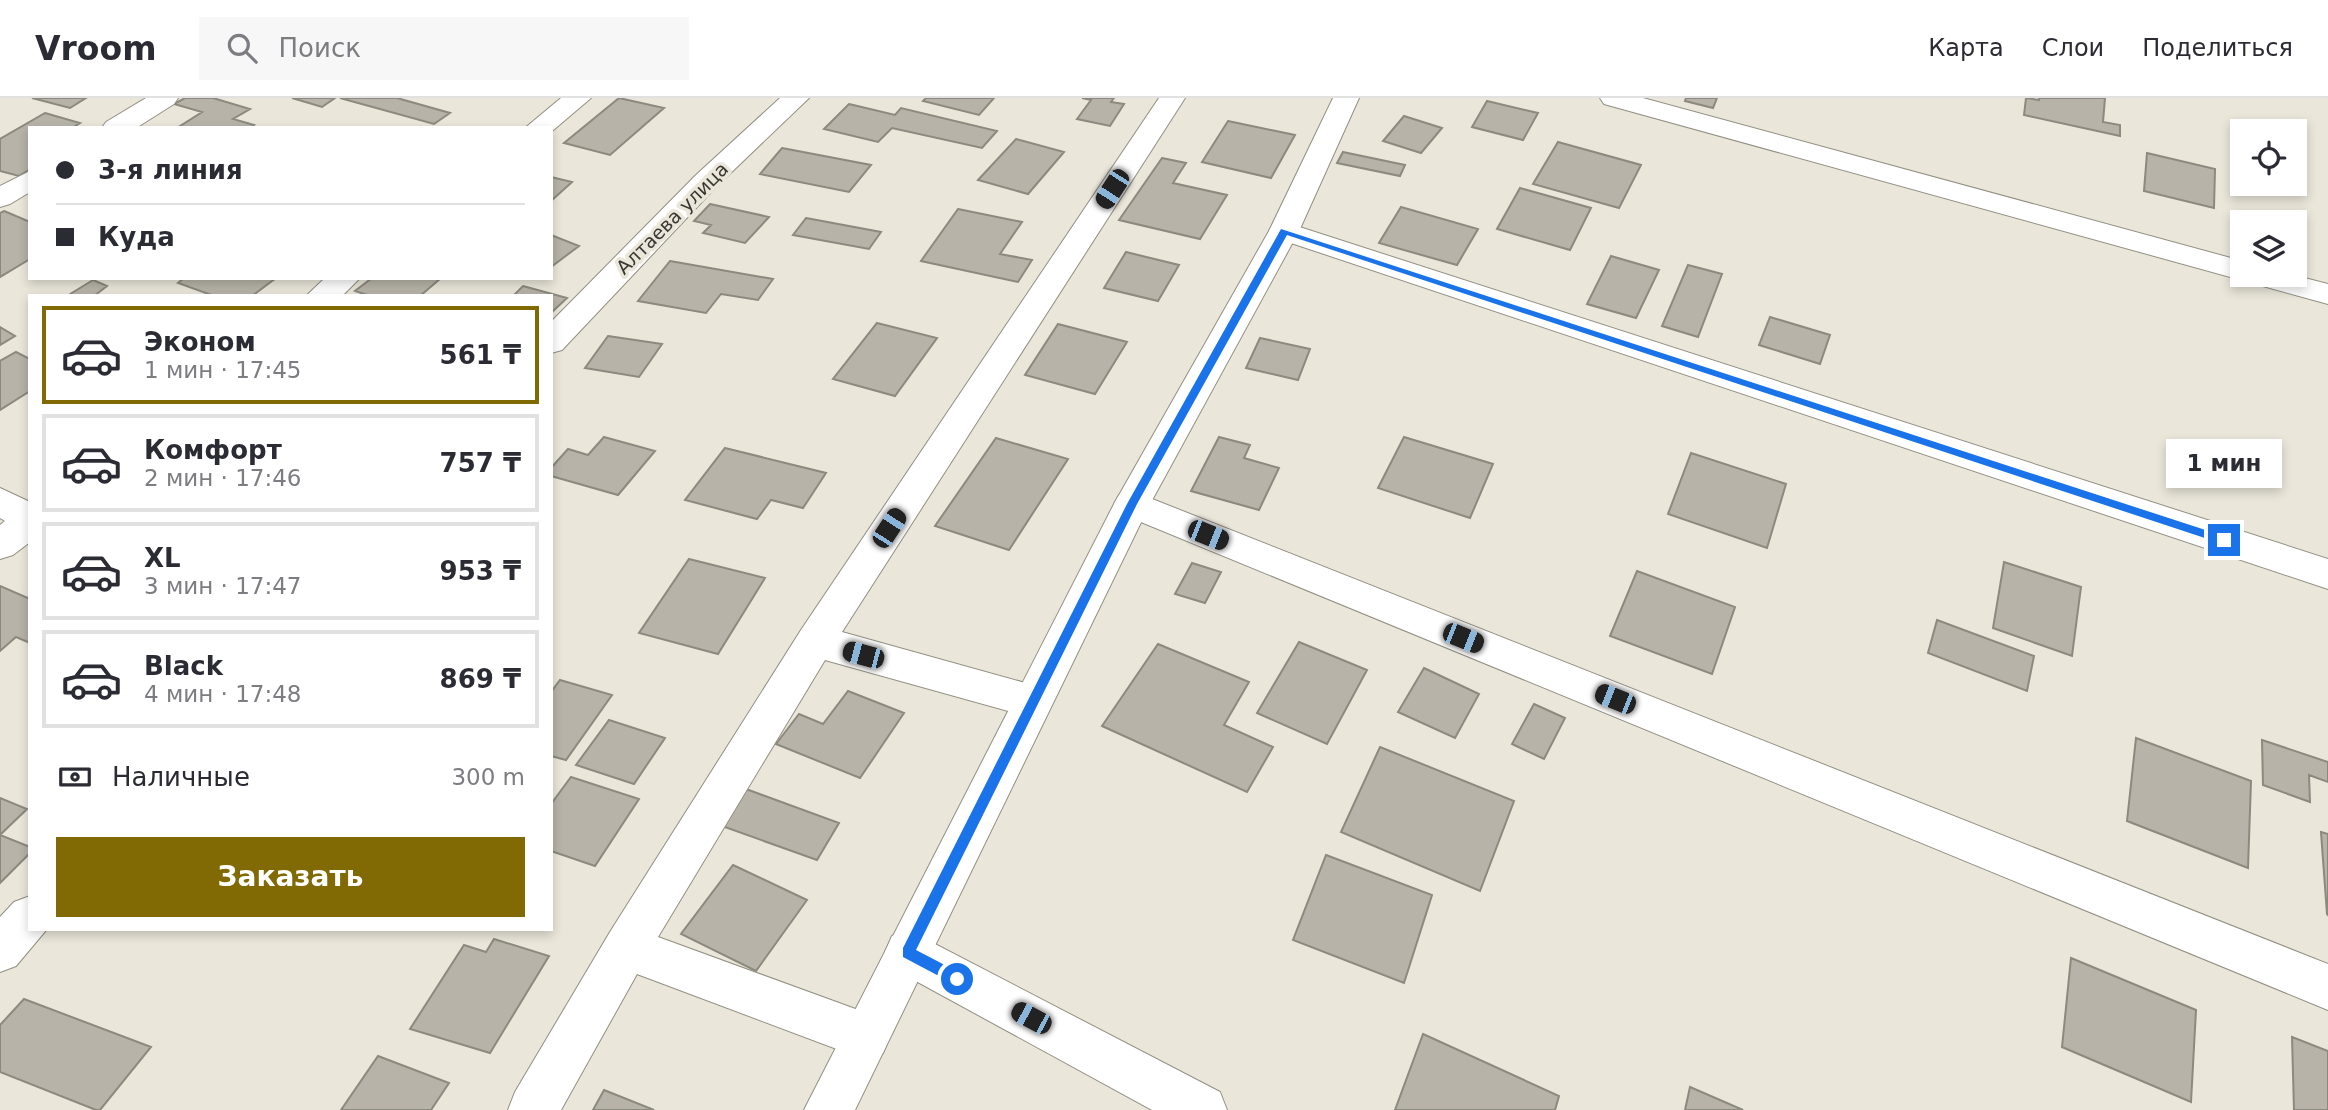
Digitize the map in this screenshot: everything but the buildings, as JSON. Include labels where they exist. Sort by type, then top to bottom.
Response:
[{"type":"street","points":[[119,126],[165,98]]},
{"type":"street","points":[[542,126],[578,98]]},
{"type":"street","name":"Алтаева улица","points":[[553,340],[706,181],[796,98]]},
{"type":"street","points":[[533,1110],[626,948],[815,642],[1172,98]]},
{"type":"street","points":[[829,1110],[1132,504],[1284,231],[1346,98]]},
{"type":"street","points":[[1613,98],[2230,268]]},
{"type":"street","points":[[0,198],[28,181]]},
{"type":"street","points":[[1284,231],[2328,574]]},
{"type":"street","points":[[325,294],[342,280]]},
{"type":"street","points":[[2302,287],[2328,294]]},
{"type":"street","points":[[0,501],[28,519]]},
{"type":"street","points":[[1132,504],[2328,987]]},
{"type":"street","points":[[0,545],[28,522]]},
{"type":"street","points":[[815,642],[1033,701]]},
{"type":"street","points":[[0,950],[28,919]]},
{"type":"street","points":[[626,948],[866,1036]]},
{"type":"street","points":[[908,952],[1202,1110]]},
{"type":"route","points":[[957,979],[908,952],[1132,504],[1284,231],[2224,540]]}]
